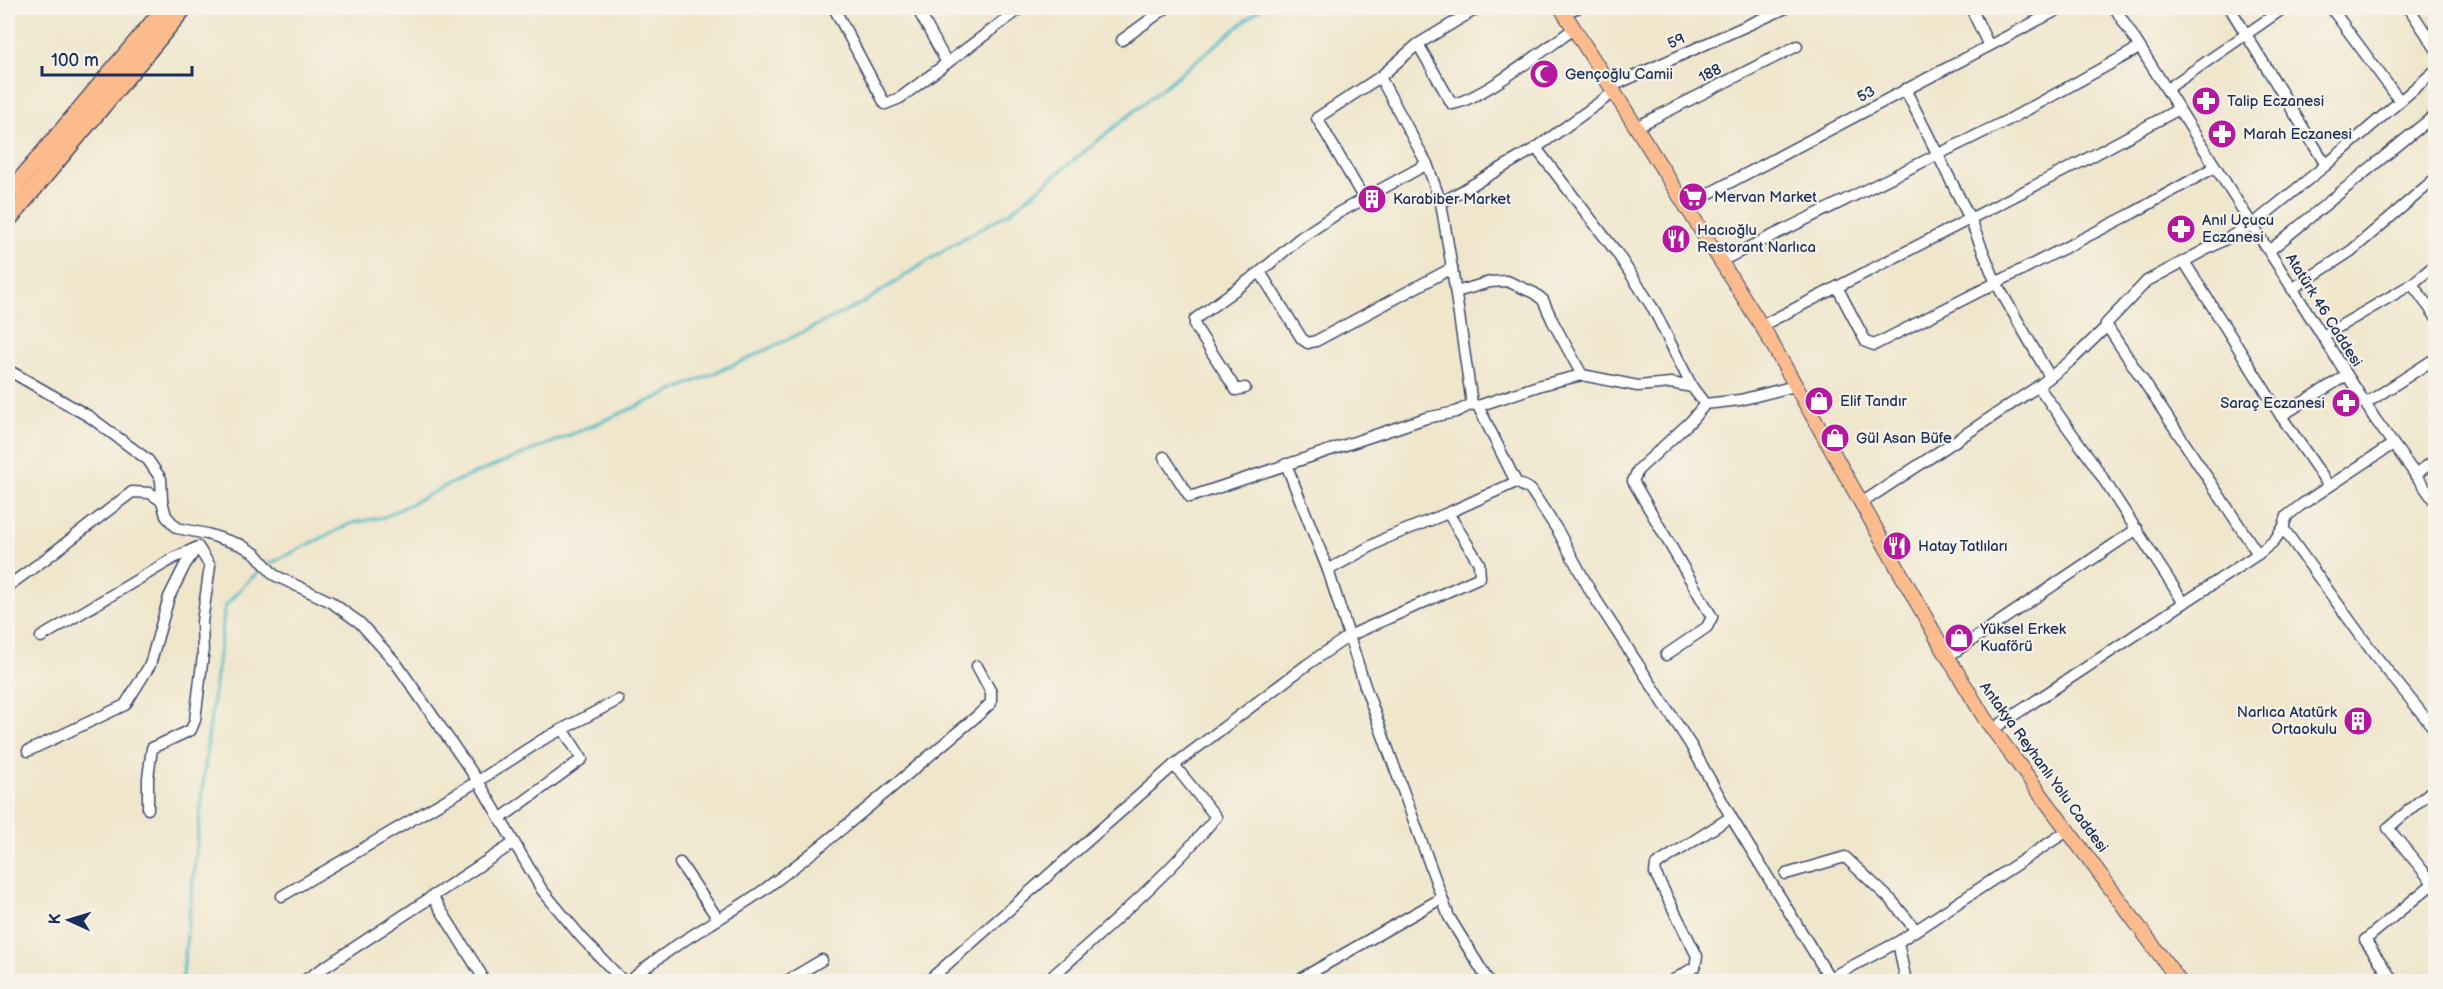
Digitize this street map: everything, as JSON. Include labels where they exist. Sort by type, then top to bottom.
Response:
[{"type":"highway","points":[[8,195],[165,8]]},
{"type":"highway","points":[[8,220],[184,8]]},
{"type":"main road","name":"Antakya Reyhanlı Yolu Caddesi","points":[[1567,9],[1574,29],[1761,326],[1947,657],[1993,729],[2180,981]]},
{"type":"street","points":[[833,8],[885,104],[900,98],[947,63],[1006,12],[1022,8]]},
{"type":"street","points":[[917,8],[947,63]]},
{"type":"street","points":[[1122,40],[1165,8]]},
{"type":"street","points":[[1364,199],[1317,118],[1380,77],[1418,44],[1478,8]]},
{"type":"street","name":"59","points":[[1441,203],[1536,148],[1612,90],[1782,8]]},
{"type":"street","points":[[1971,8],[1988,44]]},
{"type":"street","name":"53","points":[[1686,206],[1988,44],[2061,8]]},
{"type":"street","name":"Atatürk 46 Caddesi","points":[[2115,8],[2292,290],[2393,444],[2436,503]]},
{"type":"street","points":[[2230,8],[2326,165]]},
{"type":"street","points":[[2167,89],[2284,8]]},
{"type":"street","points":[[2331,8],[2400,101]]},
{"type":"street","points":[[2409,8],[2436,49]]},
{"type":"street","points":[[1418,44],[1452,104],[1490,86],[1574,29]]},
{"type":"street","name":"188","points":[[1636,126],[1797,46]]},
{"type":"street","points":[[1721,261],[1936,153],[2012,118],[2139,48]]},
{"type":"street","points":[[1860,504],[2050,377],[2073,359],[2107,326],[2106,324],[2147,281],[2185,263],[2252,225],[2436,70]]},
{"type":"street","points":[[1380,77],[1427,164],[1441,203],[1475,405],[1516,482],[1531,490],[1558,531],[1591,592],[1690,744],[1825,979],[1898,942],[2068,830]]},
{"type":"street","points":[[1905,89],[1970,219],[1996,283],[2050,377]]},
{"type":"street","points":[[1761,326],[2179,109]]},
{"type":"street","points":[[2269,251],[2436,114]]},
{"type":"street","points":[[1536,148],[1617,253],[1654,310],[1692,387],[1705,404]]},
{"type":"street","points":[[1245,388],[1236,390],[1195,326],[1195,319],[1260,272],[1300,238],[1427,164]]},
{"type":"street","points":[[1837,287],[1866,342],[1874,345],[2133,213],[2215,167]]},
{"type":"street","points":[[2292,290],[2351,251],[2436,178]]},
{"type":"street","points":[[2185,263],[2281,416],[2329,486]]},
{"type":"street","points":[[2323,336],[2412,284],[2436,264]]},
{"type":"street","points":[[1260,272],[1302,339],[1308,343],[1316,341],[1452,268]]},
{"type":"street","points":[[1456,292],[1490,282],[1507,281],[1534,292],[1543,300],[1552,322],[1582,375]]},
{"type":"street","points":[[2412,284],[2436,317]]},
{"type":"street","points":[[2107,326],[2258,554]]},
{"type":"street","points":[[2366,404],[2436,358]]},
{"type":"street","points":[[8,370],[90,417],[148,460],[161,479],[162,501],[166,516],[177,528],[207,534],[249,549],[274,575],[332,602],[360,623],[396,663],[478,781],[542,890],[582,938],[624,981]]},
{"type":"street","points":[[1164,457],[1191,497],[1426,418],[1456,412],[1541,384],[1582,375],[1638,386],[1671,383],[1692,387]]},
{"type":"street","points":[[2281,416],[2348,375]]},
{"type":"street","points":[[1666,655],[1707,627],[1712,616],[1633,481],[1638,470],[1691,422],[1705,404],[1740,400],[1795,386]]},
{"type":"street","points":[[2038,386],[2137,529],[2184,603]]},
{"type":"street","points":[[1993,729],[2258,554],[2274,541],[2283,528],[2287,516],[2393,444]]},
{"type":"street","points":[[2415,475],[2436,459]]},
{"type":"street","points":[[1286,464],[1328,570],[1349,636],[1449,916],[1489,981]]},
{"type":"street","points":[[1328,570],[1386,538],[1516,482]]},
{"type":"street","points":[[8,586],[132,492],[150,493],[162,501]]},
{"type":"street","points":[[927,981],[1174,765],[1298,671],[1349,636],[1480,577],[1479,563],[1448,513]]},
{"type":"street","points":[[2283,528],[2374,654],[2436,730]]},
{"type":"street","points":[[1947,657],[2137,529]]},
{"type":"street","points":[[28,751],[125,705],[150,665],[169,597],[185,565],[207,534]]},
{"type":"street","points":[[41,637],[174,558],[198,547]]},
{"type":"street","points":[[148,809],[148,778],[152,748],[191,730],[195,720],[203,655],[202,622],[210,566],[198,547]]},
{"type":"street","points":[[629,981],[649,964],[762,891],[812,853],[991,703],[991,692],[977,666]]},
{"type":"street","points":[[282,896],[563,729],[618,700]]},
{"type":"street","points":[[500,819],[582,759],[563,729]]},
{"type":"street","points":[[1046,981],[1189,850],[1216,817],[1174,765]]},
{"type":"street","points":[[2394,981],[2365,940],[2434,882],[2388,828],[2436,787]]},
{"type":"street","points":[[1670,981],[1695,968],[1697,956],[1655,873],[1656,865],[1731,817]]},
{"type":"street","points":[[302,981],[514,843]]},
{"type":"street","points":[[1786,874],[1845,857],[1892,901],[1915,929]]},
{"type":"street","points":[[680,863],[718,919]]},
{"type":"street","points":[[432,896],[481,974]]},
{"type":"street","points":[[1295,981],[1442,898]]},
{"type":"street","points":[[1898,942],[1906,981]]},
{"type":"street","points":[[785,981],[822,960]]},
{"type":"waterway","points":[[269,564],[352,523],[384,517],[454,482],[747,359],[863,303],[952,245],[1010,212],[1261,8]]},
{"type":"waterway","points":[[182,982],[207,747],[225,606],[249,580],[264,568]]},
{"type":"place","name":"Gençoğlu Camii","points":[[1544,74]]},
{"type":"place","name":"Talip Eczanesi","points":[[2206,101]]},
{"type":"place","name":"Marah Eczanesi","points":[[2222,134]]},
{"type":"place","name":"Mervan Market","points":[[1693,197]]},
{"type":"place","name":"Karabiber Market","points":[[1372,199]]},
{"type":"place","name":"Anıl Uçucu Eczanesi","points":[[2181,229]]},
{"type":"place","name":"Hacıoğlu Restorant Narlıca","points":[[1676,239]]},
{"type":"place","name":"Elif Tandır","points":[[1819,401]]},
{"type":"place","name":"Saraç Eczanesi","points":[[2346,403]]},
{"type":"place","name":"Gül Asan Büfe","points":[[1835,438]]},
{"type":"place","name":"Hatay Tatlıları","points":[[1897,546]]},
{"type":"place","name":"Yüksel Erkek Kuaförü","points":[[1959,638]]},
{"type":"place","name":"Narlıca Atatürk Ortaokulu","points":[[2358,721]]}]
